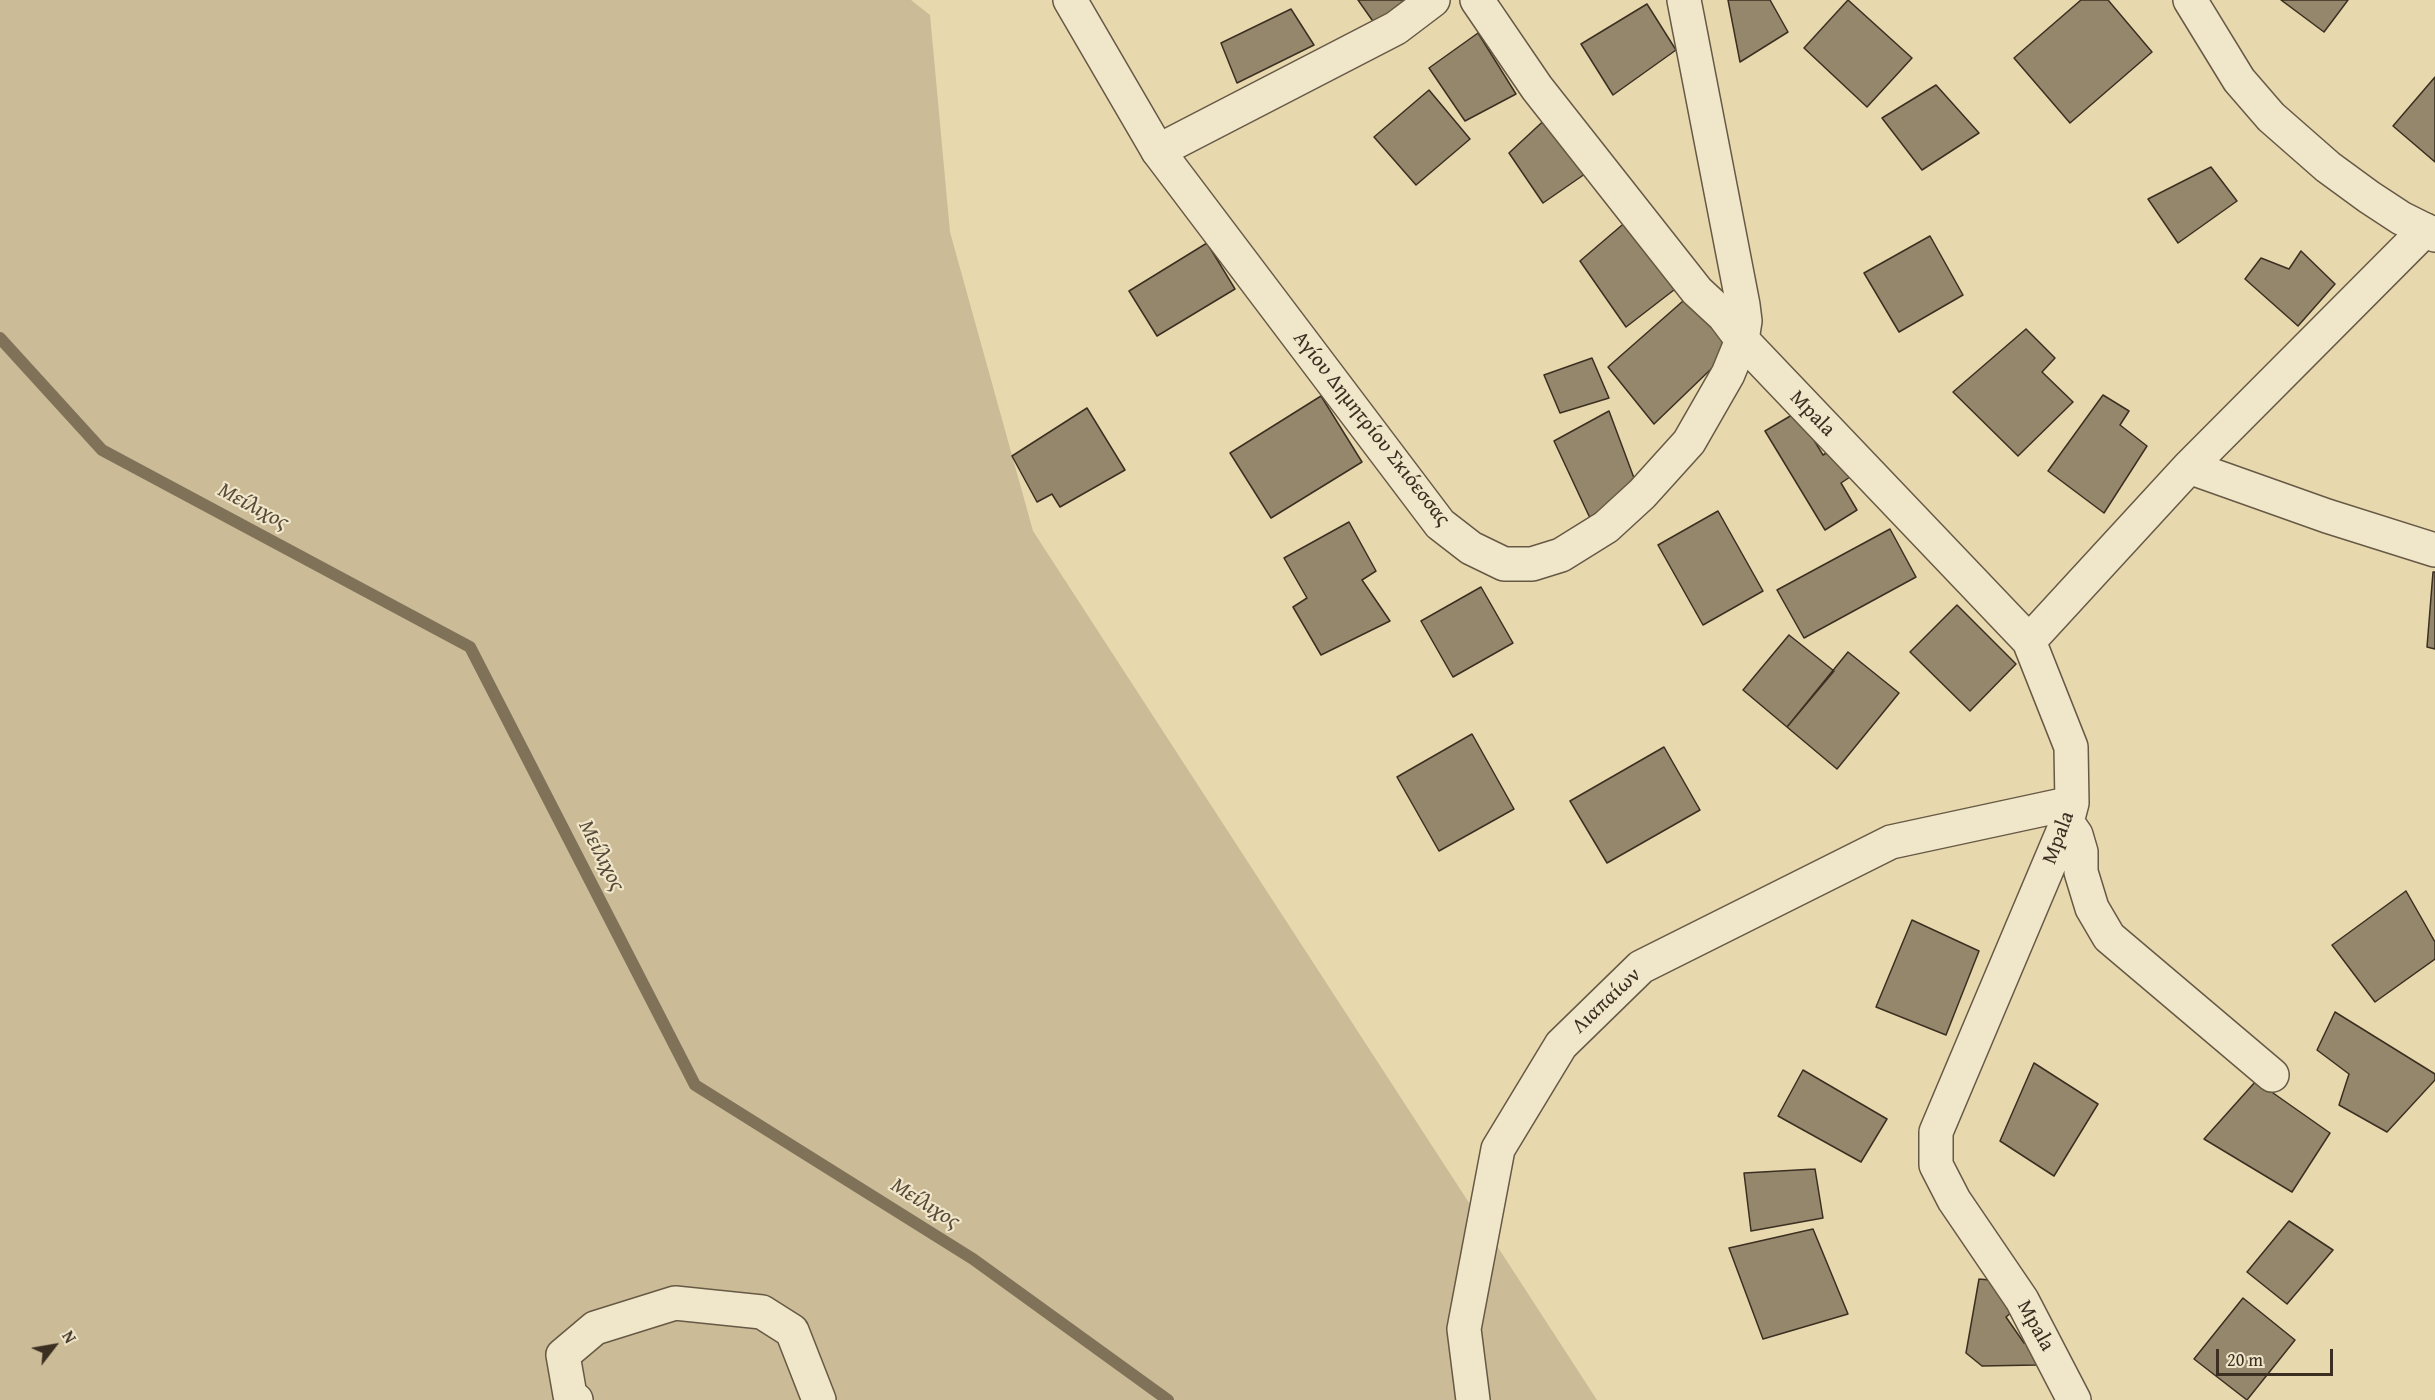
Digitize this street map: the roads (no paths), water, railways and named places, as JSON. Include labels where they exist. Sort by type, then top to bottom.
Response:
[{"type":"street","name":"Αγίου Δημητρίου Σκιόεσσας","points":[[1070,0],[1158,152],[1440,524],[1471,549],[1504,564],[1532,564],[1561,555],[1606,527],[1642,494],[1689,442],[1728,374],[1742,340],[1745,321],[1743,305],[1684,0]]},
{"type":"street","points":[[1158,152],[1396,28],[1433,0]]},
{"type":"street","name":"Mpala","points":[[1477,0],[1537,88],[1696,291],[1724,316],[1742,340],[2029,641],[2071,747],[2069,813],[1936,1132],[1936,1165],[1954,1200],[2022,1300],[2074,1400]]},
{"type":"street","points":[[2029,641],[2189,467],[2430,232],[2401,218],[2342,178],[2271,117],[2239,80],[2190,0]]},
{"type":"street","points":[[2189,467],[2327,516],[2435,550]]},
{"type":"street","points":[[2069,813],[2081,852],[2081,872],[2092,908],[2109,937],[2272,1075]]},
{"type":"street","name":"Λιαπαίων","points":[[1473,1400],[1464,1329],[1498,1149],[1561,1045],[1641,967],[1891,842],[2069,813]]},
{"type":"street","points":[[576,1400],[570,1395],[563,1355],[595,1328],[675,1303],[762,1312],[792,1331],[819,1400]]},
{"type":"waterway","name":"Μείλιχος","points":[[0,338],[102,450],[470,647],[695,1085],[973,1259],[1168,1400]]}]
